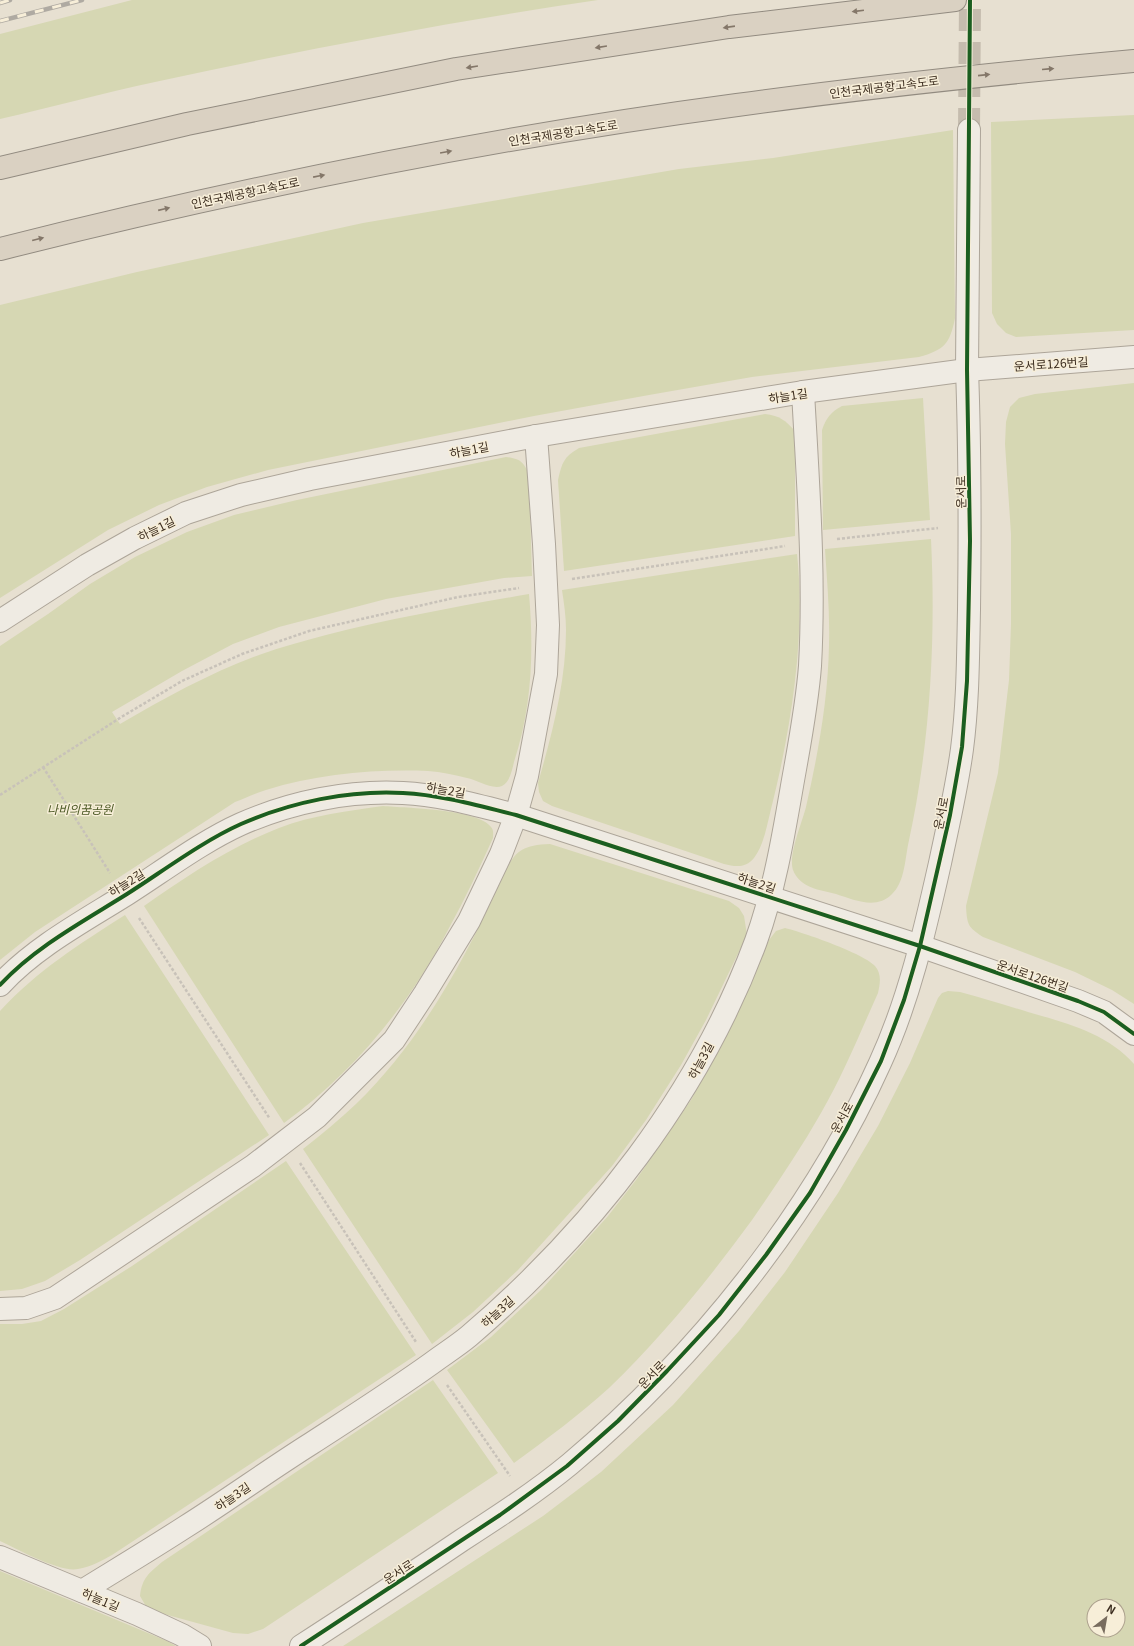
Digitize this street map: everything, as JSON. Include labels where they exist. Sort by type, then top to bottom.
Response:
[{"type":"highway","points":[[0,168],[187,124],[456,69],[729,27],[955,0]]},
{"type":"highway","name":"인천국제공항고속도로","points":[[0,249],[97,224],[287,182],[376,164],[534,136],[735,105],[932,80],[1134,61]]},
{"type":"street","name":"운서로","points":[[301,1646],[500,1515],[567,1466],[618,1421],[719,1315],[766,1255],[810,1193],[846,1130],[881,1062],[904,1000],[920,946],[950,815],[962,747],[967,681],[970,541],[967,370],[969,130]]},
{"type":"street","name":"운서로126번길","points":[[967,370],[1134,357]]},
{"type":"street","name":"하늘1길","points":[[0,621],[87,565],[135,538],[186,513],[241,495],[310,479],[536,436],[803,392],[967,370]]},
{"type":"street","name":"하늘3길","points":[[82,1591],[187,1526],[399,1387],[466,1339],[526,1284],[586,1221],[640,1155],[685,1087],[725,1012],[756,940],[780,858],[802,732],[810,671],[812,622],[809,510],[803,392]]},
{"type":"street","points":[[0,1309],[26,1308],[55,1298],[253,1166],[317,1117],[394,1040],[414,1011],[468,921],[501,854],[516,815],[527,776],[546,674],[548,625],[536,436]]},
{"type":"street","name":"하늘2길","points":[[0,985],[10,974],[37,952],[205,844],[241,824],[277,811],[314,801],[360,793],[404,793],[452,800],[516,815],[920,946]]},
{"type":"street","name":"운서로126번길","points":[[920,946],[1078,1001],[1104,1012],[1134,1034]]},
{"type":"street","name":"하늘1길","points":[[0,1557],[182,1635],[200,1646]]},
{"type":"path","points":[[832,540],[938,528]]},
{"type":"path","points":[[572,580],[787,546]]},
{"type":"path","points":[[0,795],[123,716],[182,681],[242,654],[309,631],[458,597],[520,588]]},
{"type":"path","points":[[43,767],[111,875]]},
{"type":"path","points":[[138,917],[272,1122]]},
{"type":"path","points":[[299,1161],[419,1346]]},
{"type":"path","points":[[444,1381],[511,1477]]},
{"type":"green space","points":[[132,0],[598,0],[432,27],[265,59],[136,86],[0,119],[0,34]]},
{"type":"green space","points":[[1134,115],[1134,330],[1016,337],[1006,333],[997,324],[992,313],[991,122]]},
{"type":"green space","points":[[953,130],[955,318],[948,340],[934,352],[919,357],[752,377],[649,395],[534,416],[268,470],[207,487],[159,505],[108,530],[0,598],[0,305],[137,272],[363,223],[679,169],[773,158]]},
{"type":"green space","points":[[1134,383],[1134,1004],[1112,990],[1075,972],[983,937],[974,931],[969,925],[966,906],[998,773],[1009,680],[1011,624],[1011,534],[1005,444],[1006,422],[1010,407],[1019,398],[1035,394]]},
{"type":"green space","points":[[923,398],[930,520],[823,530],[822,430],[829,416],[842,406]]},
{"type":"green space","points":[[765,414],[782,419],[795,431],[795,536],[564,571],[558,480],[562,464],[570,454],[579,448]]},
{"type":"green space","name":"나비의꿈공원","points":[[506,457],[520,461],[525,466],[529,474],[532,576],[504,578],[386,599],[279,627],[233,644],[182,671],[112,712],[120,724],[171,695],[205,678],[276,649],[351,629],[529,594],[531,615],[531,658],[528,700],[520,741],[510,776],[505,784],[494,787],[471,779],[433,771],[387,771],[326,776],[262,791],[235,802],[35,932],[0,960],[0,646],[90,584],[135,557],[187,532],[234,515],[297,500]]},
{"type":"green space","points":[[931,539],[933,616],[930,693],[922,769],[905,865],[899,884],[892,894],[886,899],[872,903],[858,901],[805,884],[796,876],[792,864],[792,856],[796,839],[806,807],[815,767],[827,686],[829,621],[825,549]]},
{"type":"green space","points":[[797,554],[800,617],[795,682],[785,747],[765,835],[757,853],[748,864],[733,866],[724,864],[552,806],[543,801],[539,792],[538,783],[557,708],[564,669],[566,620],[562,590]]},
{"type":"green space","points":[[383,806],[441,810],[472,816],[484,821],[491,827],[493,831],[493,838],[455,917],[434,956],[398,1010],[378,1035],[333,1082],[284,1123],[144,906],[226,853],[279,828],[317,817]]},
{"type":"green space","points":[[550,844],[729,901],[739,908],[744,916],[747,935],[706,1020],[681,1065],[646,1120],[612,1166],[518,1270],[473,1312],[432,1344],[303,1149],[356,1104],[400,1055],[419,1029],[437,1002],[470,944],[512,860],[522,850],[529,847]]},
{"type":"green space","points":[[125,915],[269,1135],[80,1260],[45,1281],[22,1289],[0,1291],[0,1011],[14,996],[59,959]]},
{"type":"green space","points":[[785,928],[847,950],[869,961],[879,972],[880,983],[878,993],[837,1084],[805,1140],[761,1207],[719,1264],[684,1307],[648,1349],[609,1388],[563,1427],[514,1463],[447,1370],[491,1337],[542,1289],[608,1216],[636,1180],[691,1100],[734,1018],[769,940],[776,931]]},
{"type":"green space","points":[[948,991],[960,992],[1057,1020],[1085,1030],[1099,1037],[1123,1053],[1134,1064],[1134,1646],[343,1646],[543,1516],[601,1472],[673,1405],[739,1331],[785,1272],[838,1193],[878,1126],[910,1063],[938,998],[942,993]]},
{"type":"green space","points":[[286,1161],[416,1355],[112,1555],[96,1564],[78,1569],[61,1567],[39,1560],[0,1541],[0,1324],[22,1324],[41,1321],[64,1309],[132,1266]]},
{"type":"green space","points":[[433,1380],[498,1473],[263,1629],[248,1634],[233,1633],[147,1608],[140,1596],[142,1585],[147,1576],[162,1562]]},
{"type":"green space","points":[[0,1571],[167,1641],[176,1646],[0,1646]]},
{"type":"tunnel","points":[[969,130],[970,0]]},
{"type":"railway","points":[[0,3],[10,0]]},
{"type":"railway","points":[[0,21],[82,0]]},
{"type":"cycle path","points":[[301,1646],[500,1515],[567,1466],[618,1421],[719,1315],[766,1255],[810,1193],[846,1130],[881,1061],[904,1000],[920,946],[950,815],[962,747],[967,681],[970,541],[967,370],[970,0]]},
{"type":"cycle path","points":[[0,985],[14,971],[60,935],[212,839],[241,824],[280,809],[320,799],[362,793],[403,793],[446,798],[516,815],[920,946],[1078,1001],[1104,1012],[1134,1034]]}]
